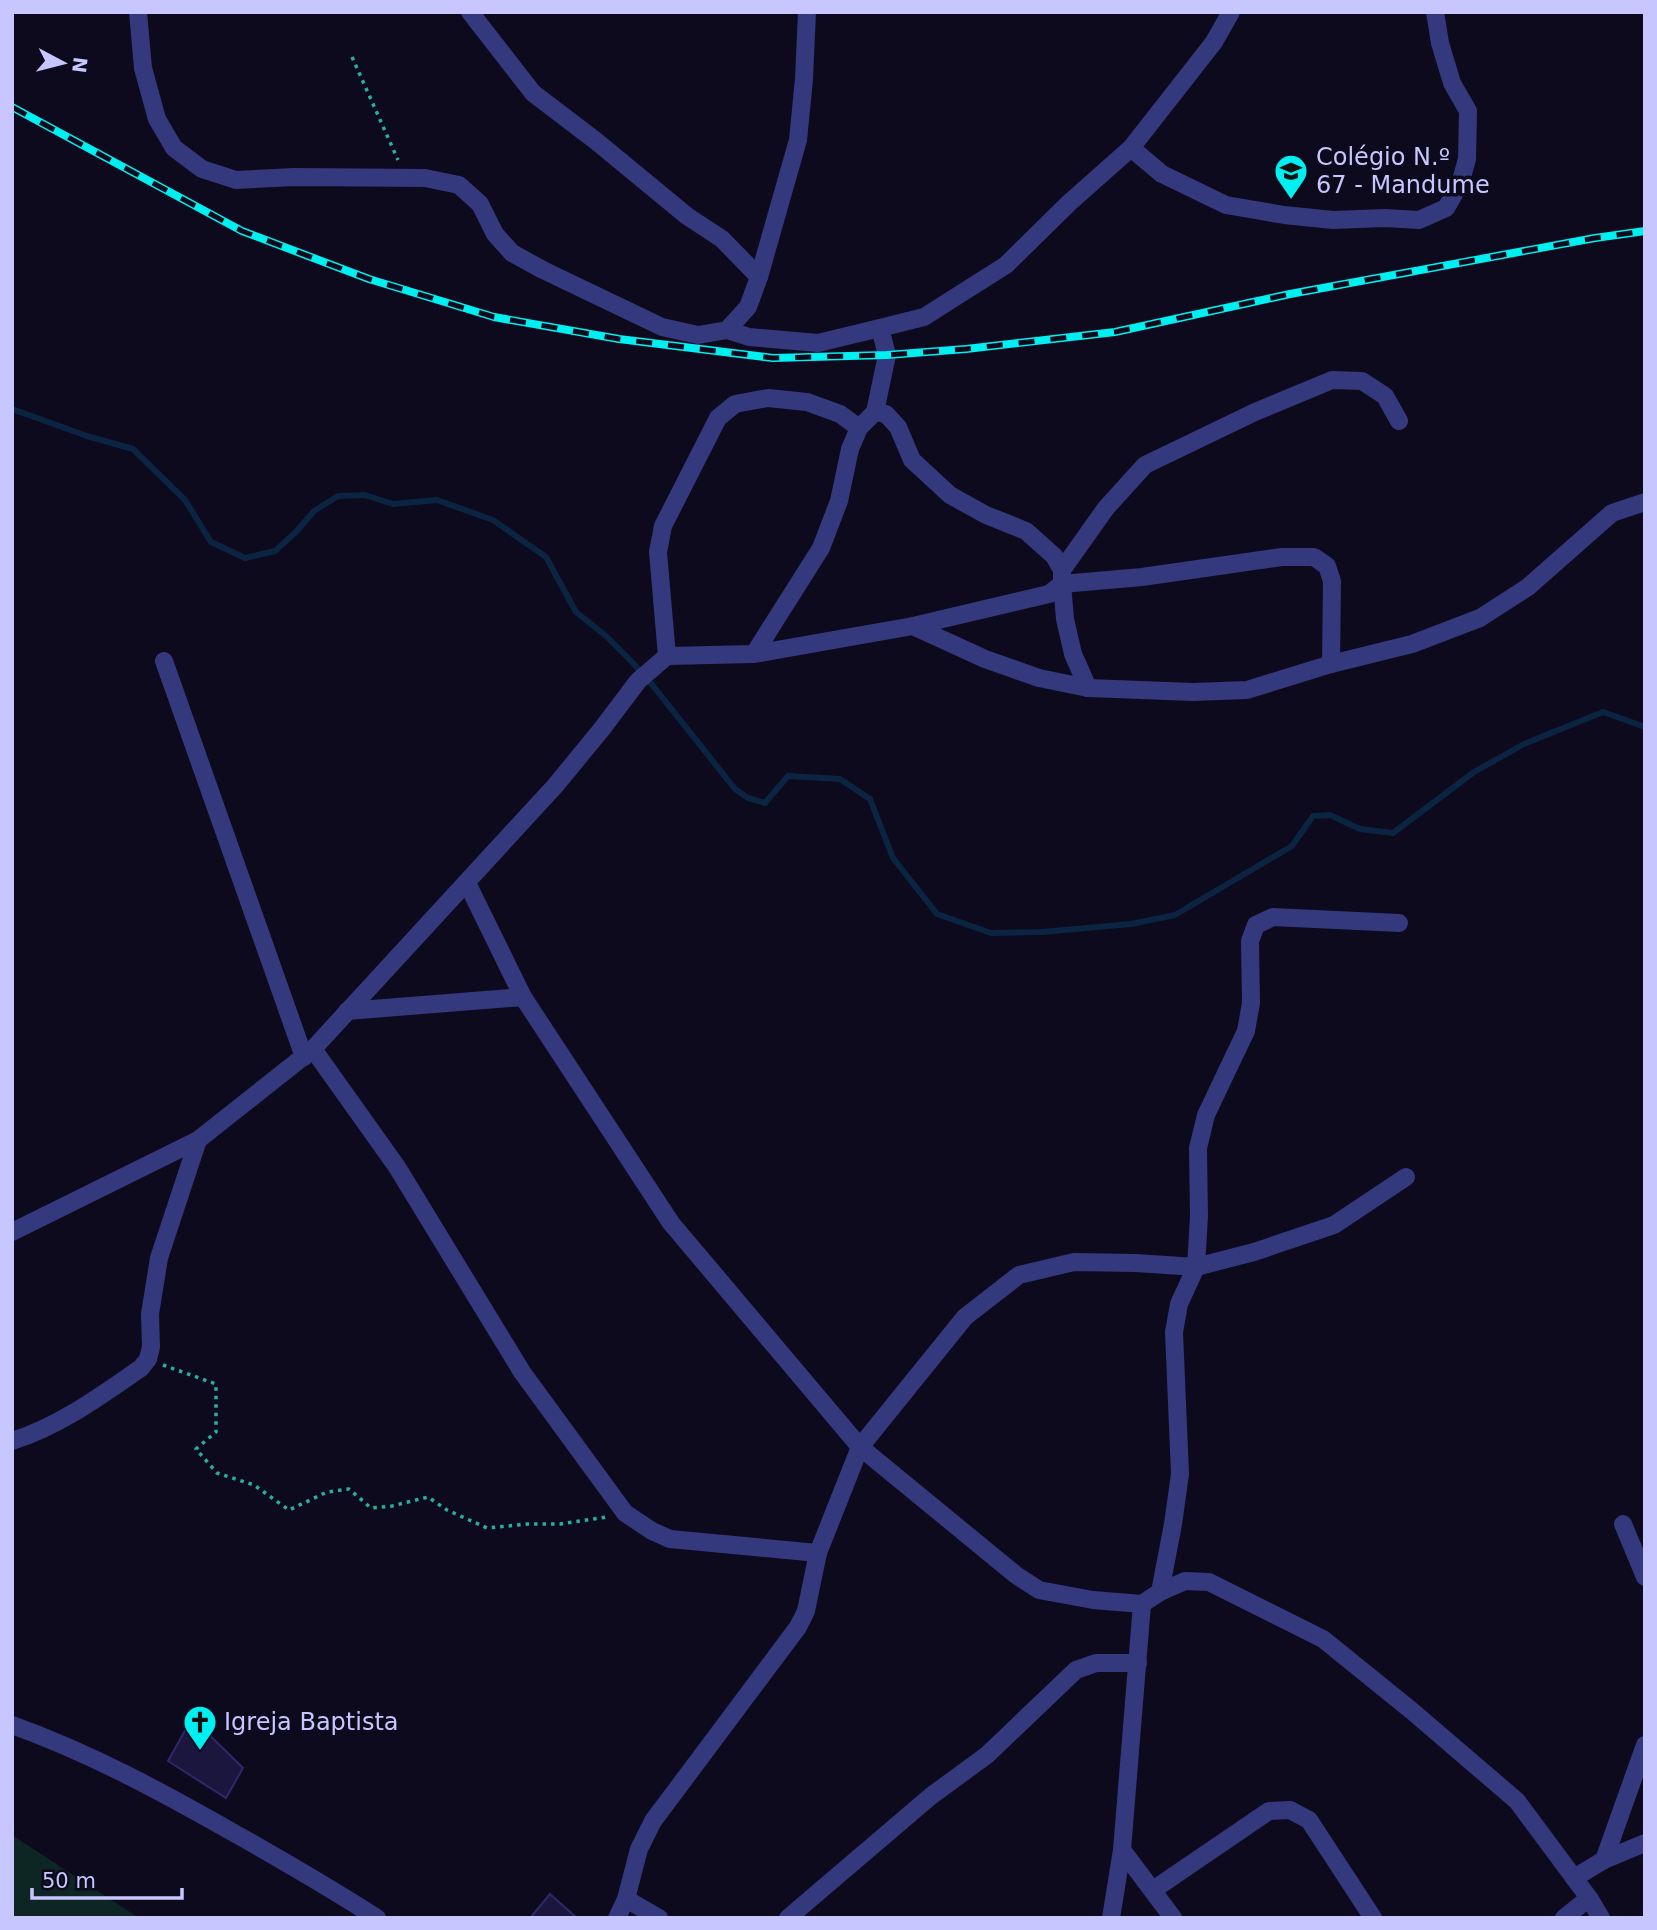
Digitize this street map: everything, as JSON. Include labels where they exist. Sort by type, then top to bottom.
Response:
[{"type":"street","points":[[138,12],[143,68],[157,119],[174,148],[202,169],[236,180],[406,177],[459,185],[480,204],[495,234],[512,253],[662,327],[698,335],[727,330],[749,337],[818,343],[924,317],[1006,265],[1069,203],[1131,148],[1214,42],[1231,12]]},
{"type":"street","points":[[470,12],[533,93],[687,216],[722,239],[759,277]]},
{"type":"street","points":[[727,330],[748,307],[759,277],[797,140],[804,79],[807,12]]},
{"type":"street","points":[[1131,148],[1162,174],[1226,205],[1284,215],[1332,219],[1419,220],[1446,208],[1460,184],[1467,159],[1468,111],[1452,83],[1440,43],[1435,12]]},
{"type":"street","points":[[754,654],[821,548],[839,501],[850,449],[859,428],[875,412],[887,355],[880,328]]},
{"type":"street","points":[[12,1232],[198,1140],[309,1053],[555,786],[638,681],[663,661],[754,654],[913,626],[1049,594],[1106,508],[1145,465],[1255,412],[1332,380],[1362,381],[1385,396],[1399,421]]},
{"type":"street","points":[[663,661],[657,552],[663,526],[718,418],[735,404],[768,398],[807,402],[840,414],[859,428]]},
{"type":"street","points":[[875,412],[886,414],[898,427],[912,460],[950,495],[986,515],[1026,531],[1054,556],[1062,577],[1065,619],[1073,654],[1088,688]]},
{"type":"street","points":[[913,626],[985,659],[1039,678],[1088,688],[1193,692],[1247,690],[1331,664],[1412,644],[1480,618],[1528,587],[1612,513],[1645,502]]},
{"type":"street","points":[[1062,577],[1142,578],[1282,557],[1314,557],[1327,566],[1332,581],[1331,664]]},
{"type":"street","points":[[164,660],[309,1053],[397,1167],[522,1372],[625,1513],[670,1539],[818,1553]]},
{"type":"street","points":[[467,883],[523,997],[671,1223],[860,1447],[1016,1575],[1039,1590],[1093,1600],[1142,1604],[1185,1581],[1209,1582],[1323,1639],[1517,1801],[1601,1918]]},
{"type":"street","points":[[1160,1592],[1180,1474],[1174,1332],[1179,1304],[1196,1267],[1199,1216],[1198,1149],[1206,1115],[1245,1031],[1251,1003],[1250,941],[1256,925],[1273,917],[1399,923]]},
{"type":"street","points":[[347,1011],[523,997]]},
{"type":"street","points":[[12,1441],[32,1435],[73,1414],[141,1368],[148,1359],[151,1347],[150,1314],[159,1258],[198,1140]]},
{"type":"street","points":[[617,1918],[626,1899],[639,1849],[653,1821],[798,1627],[806,1611],[818,1553],[860,1447],[965,1317],[1019,1275],[1074,1262],[1136,1262],[1196,1267],[1254,1252],[1334,1224],[1406,1177]]},
{"type":"street","points":[[1623,1524],[1645,1577]]},
{"type":"street","points":[[1111,1918],[1122,1850],[1142,1604]]},
{"type":"street","points":[[788,1918],[931,1796],[987,1755],[1076,1670],[1096,1663],[1138,1663]]},
{"type":"street","points":[[12,1725],[56,1741],[160,1791],[328,1886],[377,1918]]},
{"type":"street","points":[[1604,1860],[1645,1745]]},
{"type":"street","points":[[1153,1890],[1269,1811],[1290,1810],[1309,1820],[1373,1918]]},
{"type":"street","points":[[1574,1878],[1604,1860],[1645,1843]]},
{"type":"street","points":[[1122,1850],[1173,1918]]},
{"type":"street","points":[[1564,1918],[1589,1898]]},
{"type":"street","points":[[626,1899],[659,1918]]},
{"type":"path","points":[[352,57],[406,177]]},
{"type":"path","points":[[148,1359],[216,1384],[216,1432],[196,1449],[217,1473],[254,1485],[289,1510],[327,1492],[349,1489],[371,1508],[428,1497],[447,1510],[487,1528],[560,1524],[625,1513]]},
{"type":"green space","points":[[12,1835],[139,1918],[12,1918]]},
{"type":"building","name":"Igreja Baptista","points":[[192,1718],[243,1768],[226,1798],[168,1761]]},
{"type":"building","points":[[550,1894],[577,1918],[530,1918]]},
{"type":"waterway","points":[[12,409],[133,449],[185,500],[211,542],[245,558],[275,551],[314,511],[338,496],[365,495],[393,504],[437,500],[493,520],[546,557],[576,612],[632,662],[735,789],[748,798],[765,803],[788,776],[840,779],[870,799],[893,858],[937,914],[991,933],[1042,932],[1131,924],[1175,915],[1292,846],[1313,816],[1330,815],[1360,829],[1393,833],[1474,772],[1524,744],[1603,712],[1645,727]]},
{"type":"railway","points":[[12,107],[242,231],[369,279],[494,317],[619,339],[773,358],[887,355],[966,349],[1115,332],[1290,294],[1645,231]]},
{"type":"place","name":"Colégio N.º 67 - Mandume","points":[[1291,201]]},
{"type":"place","name":"Igreja Baptista","points":[[200,1752]]}]
